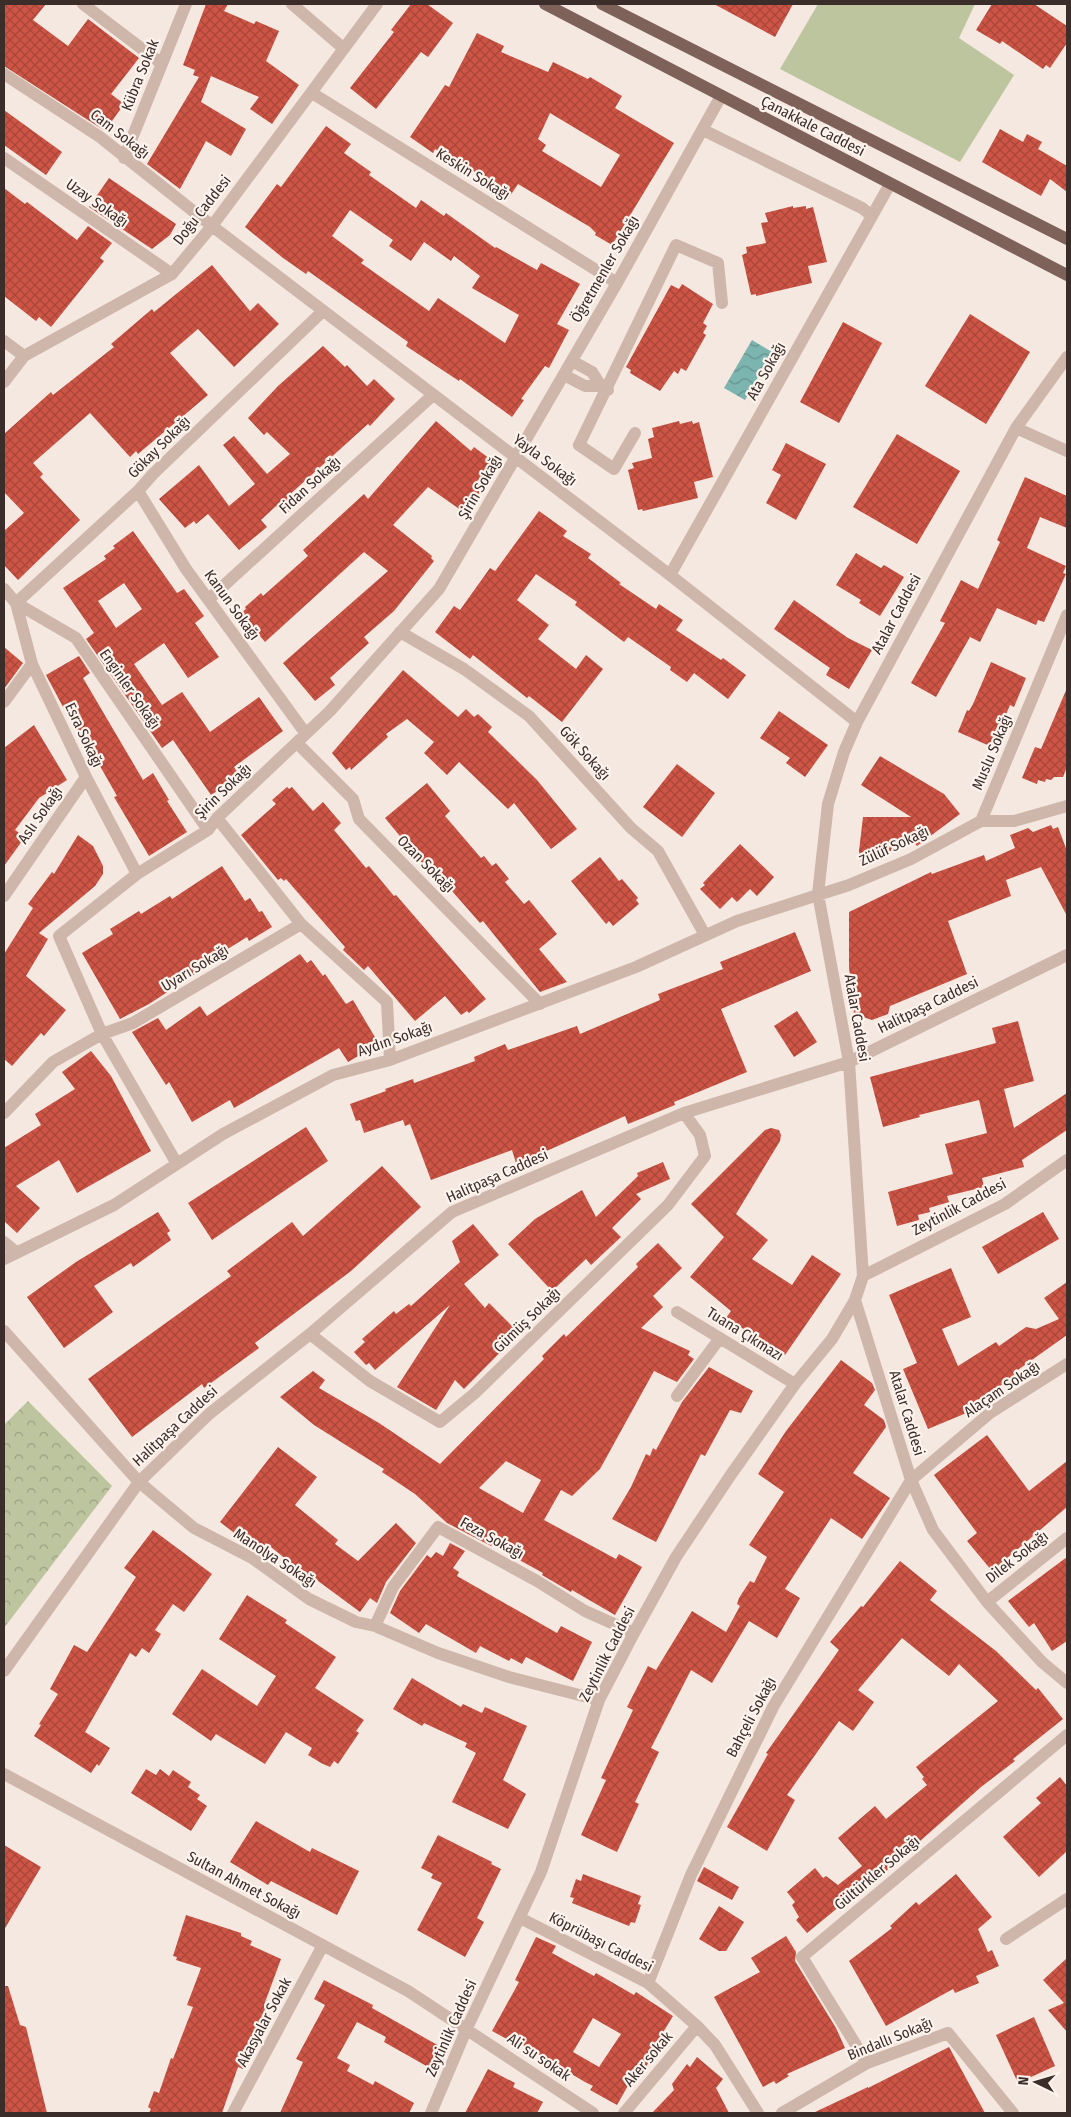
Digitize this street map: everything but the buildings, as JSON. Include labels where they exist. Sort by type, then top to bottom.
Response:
[{"type":"main road","name":"Çanakkale Caddesi","points":[[545,4],[1067,276]]},
{"type":"main road","name":"Çanakkale Caddesi","points":[[602,4],[1067,239]]},
{"type":"street","points":[[83,4],[162,64]]},
{"type":"street","name":"Kübra Sokak","points":[[124,158],[186,4]]},
{"type":"street","points":[[292,4],[343,48]]},
{"type":"street","name":"Doğu Caddesi","points":[[4,382],[24,356],[172,274],[212,226],[377,4]]},
{"type":"street","name":"Cam Sokağı","points":[[4,74],[100,137],[124,158],[212,226]]},
{"type":"street","name":"Keskin Sokağı","points":[[312,93],[617,283]]},
{"type":"street","name":"Öğretmenler Sokağı","points":[[516,458],[617,283],[721,96]]},
{"type":"street","points":[[702,130],[862,208],[872,216]]},
{"type":"street","name":"Uzay Sokağı","points":[[4,158],[172,274]]},
{"type":"street","name":"Ata Sokağı","points":[[670,575],[890,184]]},
{"type":"street","name":"Yayla Sokağı","points":[[212,226],[670,575],[857,722]]},
{"type":"street","points":[[635,433],[614,469],[579,446],[604,388],[676,245],[718,262],[722,303]]},
{"type":"street","name":"Gökay Sokağı","points":[[16,603],[138,491],[153,474],[323,311]]},
{"type":"street","points":[[4,341],[24,356]]},
{"type":"street","name":"Atalar Caddesi","points":[[1067,357],[1016,428],[857,722],[844,752],[828,804],[818,894],[849,1062],[863,1276],[855,1300],[911,1480],[933,1530],[987,1602],[1042,1662],[1067,1683]]},
{"type":"street","points":[[572,361],[592,372],[604,388]]},
{"type":"street","points":[[564,375],[585,386],[604,388]]},
{"type":"street","name":"Fidan Sokağı","points":[[209,599],[433,395]]},
{"type":"street","points":[[1016,428],[1067,452]]},
{"type":"street","name":"Şirin Sokağı","points":[[177,1164],[102,1034],[59,936],[137,874],[208,830],[217,818],[330,711],[439,589],[516,458]]},
{"type":"street","name":"Kanun Sokağı","points":[[138,491],[186,569],[209,599],[302,738]]},
{"type":"street","name":"Enginler Sokağı","points":[[4,589],[16,603],[76,638],[208,830]]},
{"type":"street","name":"Esra Sokağı","points":[[16,603],[32,664],[86,777],[137,874]]},
{"type":"street","name":"Muslu Sokağı","points":[[981,821],[1067,615]]},
{"type":"street","name":"Gök Sokağı","points":[[400,632],[464,670],[529,716],[631,828],[658,851],[704,935]]},
{"type":"street","points":[[4,702],[32,664]]},
{"type":"street","name":"Ozan Sokağı","points":[[302,738],[353,799],[359,819],[540,1004]]},
{"type":"street","name":"Aslı Sokağı","points":[[4,896],[86,777]]},
{"type":"street","points":[[981,821],[1014,821],[1067,806]]},
{"type":"street","points":[[217,818],[301,924],[387,1002],[390,1060]]},
{"type":"street","name":"Zülüf Sokağı","points":[[818,894],[849,885],[911,859],[981,821]]},
{"type":"street","name":"Aydın Sokağı","points":[[4,1259],[114,1205],[223,1134],[333,1076],[390,1060],[540,1004],[636,967],[704,935],[818,894]]},
{"type":"street","name":"Uyarı Sokağı","points":[[4,1113],[53,1062],[102,1034],[132,1023],[301,924]]},
{"type":"street","name":"Halitpaşa Caddesi","points":[[4,1671],[138,1482],[208,1414],[310,1334],[452,1212],[684,1113],[849,1062],[1067,955]]},
{"type":"street","name":"Gümüş Sokağı","points":[[310,1334],[370,1381],[440,1422],[475,1393],[668,1205],[705,1156],[700,1135],[684,1113]]},
{"type":"street","name":"Zeytinlik Caddesi","points":[[863,1276],[1005,1204],[1067,1160]]},
{"type":"street","points":[[4,1242],[16,1252]]},
{"type":"street","name":"Zeytinlik Caddesi","points":[[430,2113],[466,2028],[541,1872],[599,1700],[634,1633],[676,1557],[795,1384],[832,1339],[855,1300]]},
{"type":"street","name":"Tuana Çıkmazı","points":[[677,1312],[795,1384]]},
{"type":"street","name":"Manolya Sokağı","points":[[5,1336],[138,1482],[194,1528],[252,1558],[309,1599],[356,1622],[375,1626],[438,1653],[500,1674],[599,1700]]},
{"type":"street","points":[[677,1396],[720,1338]]},
{"type":"street","name":"Alaçam Sokağı","points":[[911,1480],[990,1413],[1067,1364]]},
{"type":"street","name":"Bahçeli Sokağı","points":[[648,1984],[691,1875],[772,1707],[911,1480]]},
{"type":"street","name":"Feza Sokağı","points":[[375,1626],[393,1586],[438,1527],[537,1581],[585,1611],[634,1633]]},
{"type":"street","name":"Dilek Sokağı","points":[[987,1602],[1067,1538]]},
{"type":"street","name":"Gültürkler Sokağı","points":[[866,2063],[802,1957],[1067,1735]]},
{"type":"street","name":"Sultan Ahmet Sokağı","points":[[4,1774],[408,1991],[466,2028]]},
{"type":"street","points":[[1006,1939],[1064,1905]]},
{"type":"street","name":"Köprübaşı Caddesi","points":[[520,1918],[648,1984],[697,2026],[715,2045],[758,2113]]},
{"type":"street","name":"Akasyalar Sokak","points":[[233,2113],[323,1945]]},
{"type":"street","name":"Aker sokak","points":[[624,2113],[697,2026]]},
{"type":"street","name":"Ali su sokak","points":[[466,2028],[593,2113]]},
{"type":"street","name":"Bindallı Sokağı","points":[[782,2113],[866,2063],[948,2033],[1013,2113]]},
{"type":"green space","points":[[818,4],[975,4],[959,38],[1014,75],[960,162],[780,69]]},
{"type":"green space","points":[[28,1401],[112,1486],[4,1628],[4,1425]]},
{"type":"water","points":[[752,340],[772,352],[745,400],[724,388]]}]
